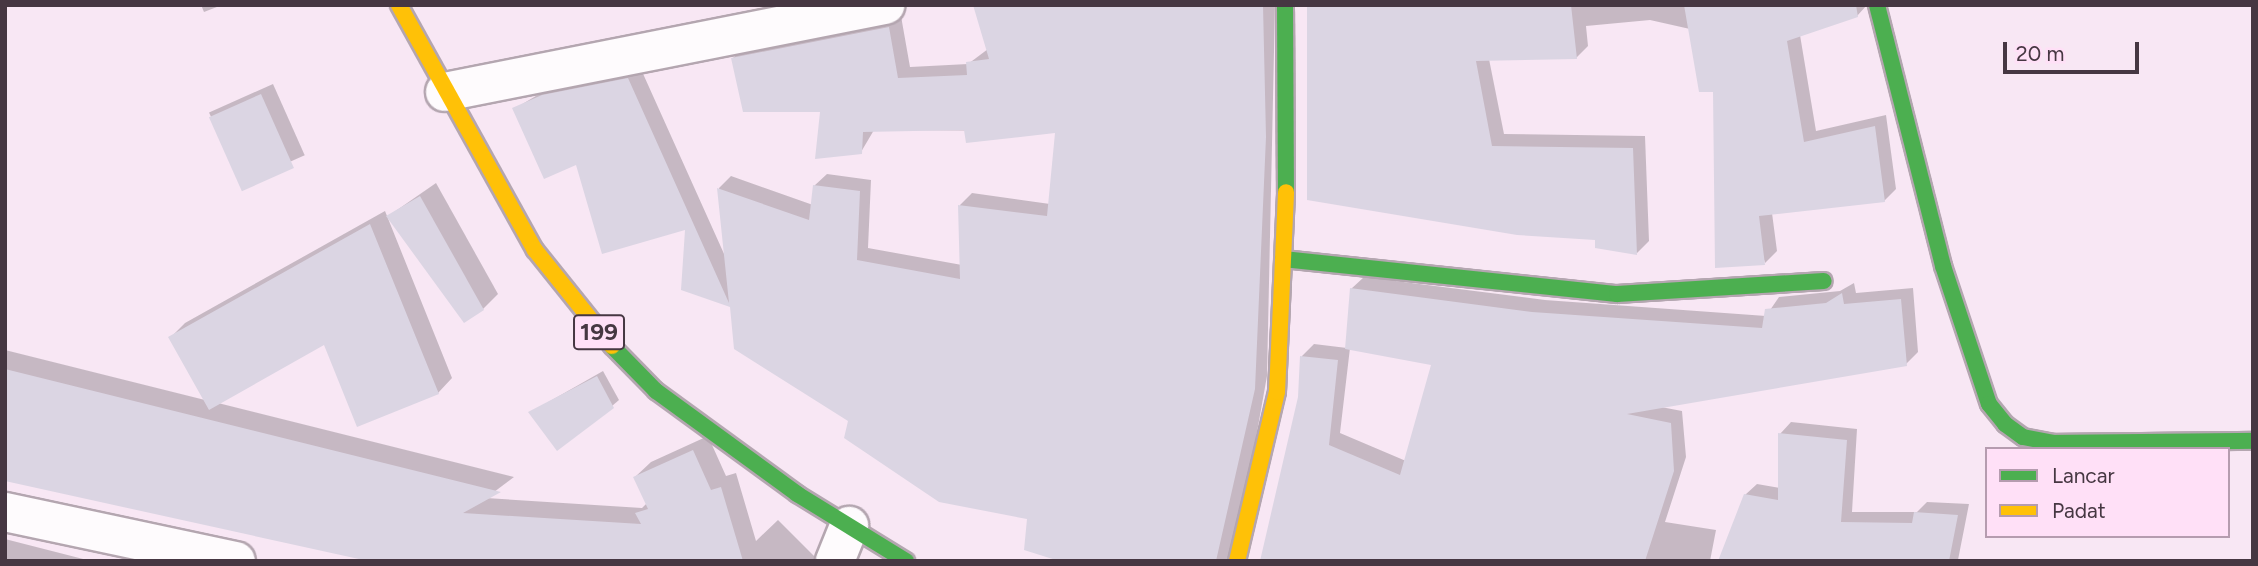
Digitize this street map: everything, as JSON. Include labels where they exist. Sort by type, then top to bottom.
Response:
[{"type":"street","name":"199","points":[[399,5],[535,250],[581,314],[656,391],[842,543],[905,561]]},
{"type":"street","points":[[445,92],[887,5]]},
{"type":"street","points":[[1237,561],[1277,392],[1283,259],[1285,5]]},
{"type":"street","points":[[1877,5],[1943,266],[1989,404],[2005,424],[2023,437],[2054,443],[2253,441]]},
{"type":"street","points":[[1283,259],[1617,294],[1677,295],[1824,281]]},
{"type":"street","points":[[5,512],[236,561]]},
{"type":"building","points":[[973,5],[1263,5],[1266,137],[1255,389],[1216,561],[1059,561],[1024,550],[1027,519],[939,502],[844,438],[848,421],[734,349],[730,307],[681,290],[685,230],[602,254],[576,165],[544,179],[512,108],[542,95],[628,78],[729,303],[717,188],[809,220],[813,185],[860,191],[857,260],[960,279],[958,205],[1047,216],[1055,133],[966,143],[964,130],[863,132],[862,154],[815,159],[820,112],[743,112],[731,58],[889,27],[898,78],[967,75],[966,62],[989,59]]},
{"type":"building","points":[[1307,5],[1571,5],[1577,59],[1476,61],[1492,146],[1633,148],[1637,255],[1595,248],[1595,240],[1517,235],[1307,200]]},
{"type":"building","points":[[1684,5],[1856,5],[1858,17],[1787,41],[1804,142],[1875,126],[1885,202],[1759,216],[1765,265],[1715,268],[1713,92],[1699,92]]},
{"type":"building","points":[[261,94],[294,168],[242,191],[209,117]]},
{"type":"building","points":[[420,196],[484,310],[464,323],[386,216]]},
{"type":"building","points":[[370,224],[439,394],[357,427],[324,345],[209,410],[168,337]]},
{"type":"building","points":[[1350,288],[1532,312],[1762,328],[1765,309],[1826,303],[1842,293],[1844,304],[1901,299],[1907,366],[1627,414],[1671,423],[1674,471],[1645,561],[1260,561],[1298,397],[1300,356],[1338,360],[1329,445],[1400,475],[1431,365],[1345,349]]},
{"type":"building","points":[[5,369],[501,492],[463,513],[641,524],[635,513],[648,509],[633,477],[693,450],[711,490],[721,487],[743,561],[368,561],[5,481]]},
{"type":"building","points":[[597,376],[614,408],[557,451],[528,412]]},
{"type":"building","points":[[1778,433],[1847,440],[1841,522],[1912,523],[1914,512],[1958,515],[1949,561],[1718,561],[1744,494],[1778,500]]},
{"type":"traffic: fast","points":[[1285,5],[1286,192]]},
{"type":"traffic: fast","points":[[1877,5],[1943,266],[1989,404],[2005,424],[2023,437],[2054,443],[2253,441]]},
{"type":"traffic: fast","points":[[1283,259],[1617,294],[1824,281]]},
{"type":"traffic: fast","points":[[612,346],[656,391],[797,494],[906,561]]},
{"type":"traffic: slow","points":[[399,5],[535,250],[612,346]]},
{"type":"traffic: slow","points":[[1237,561],[1277,392],[1286,192]]}]
